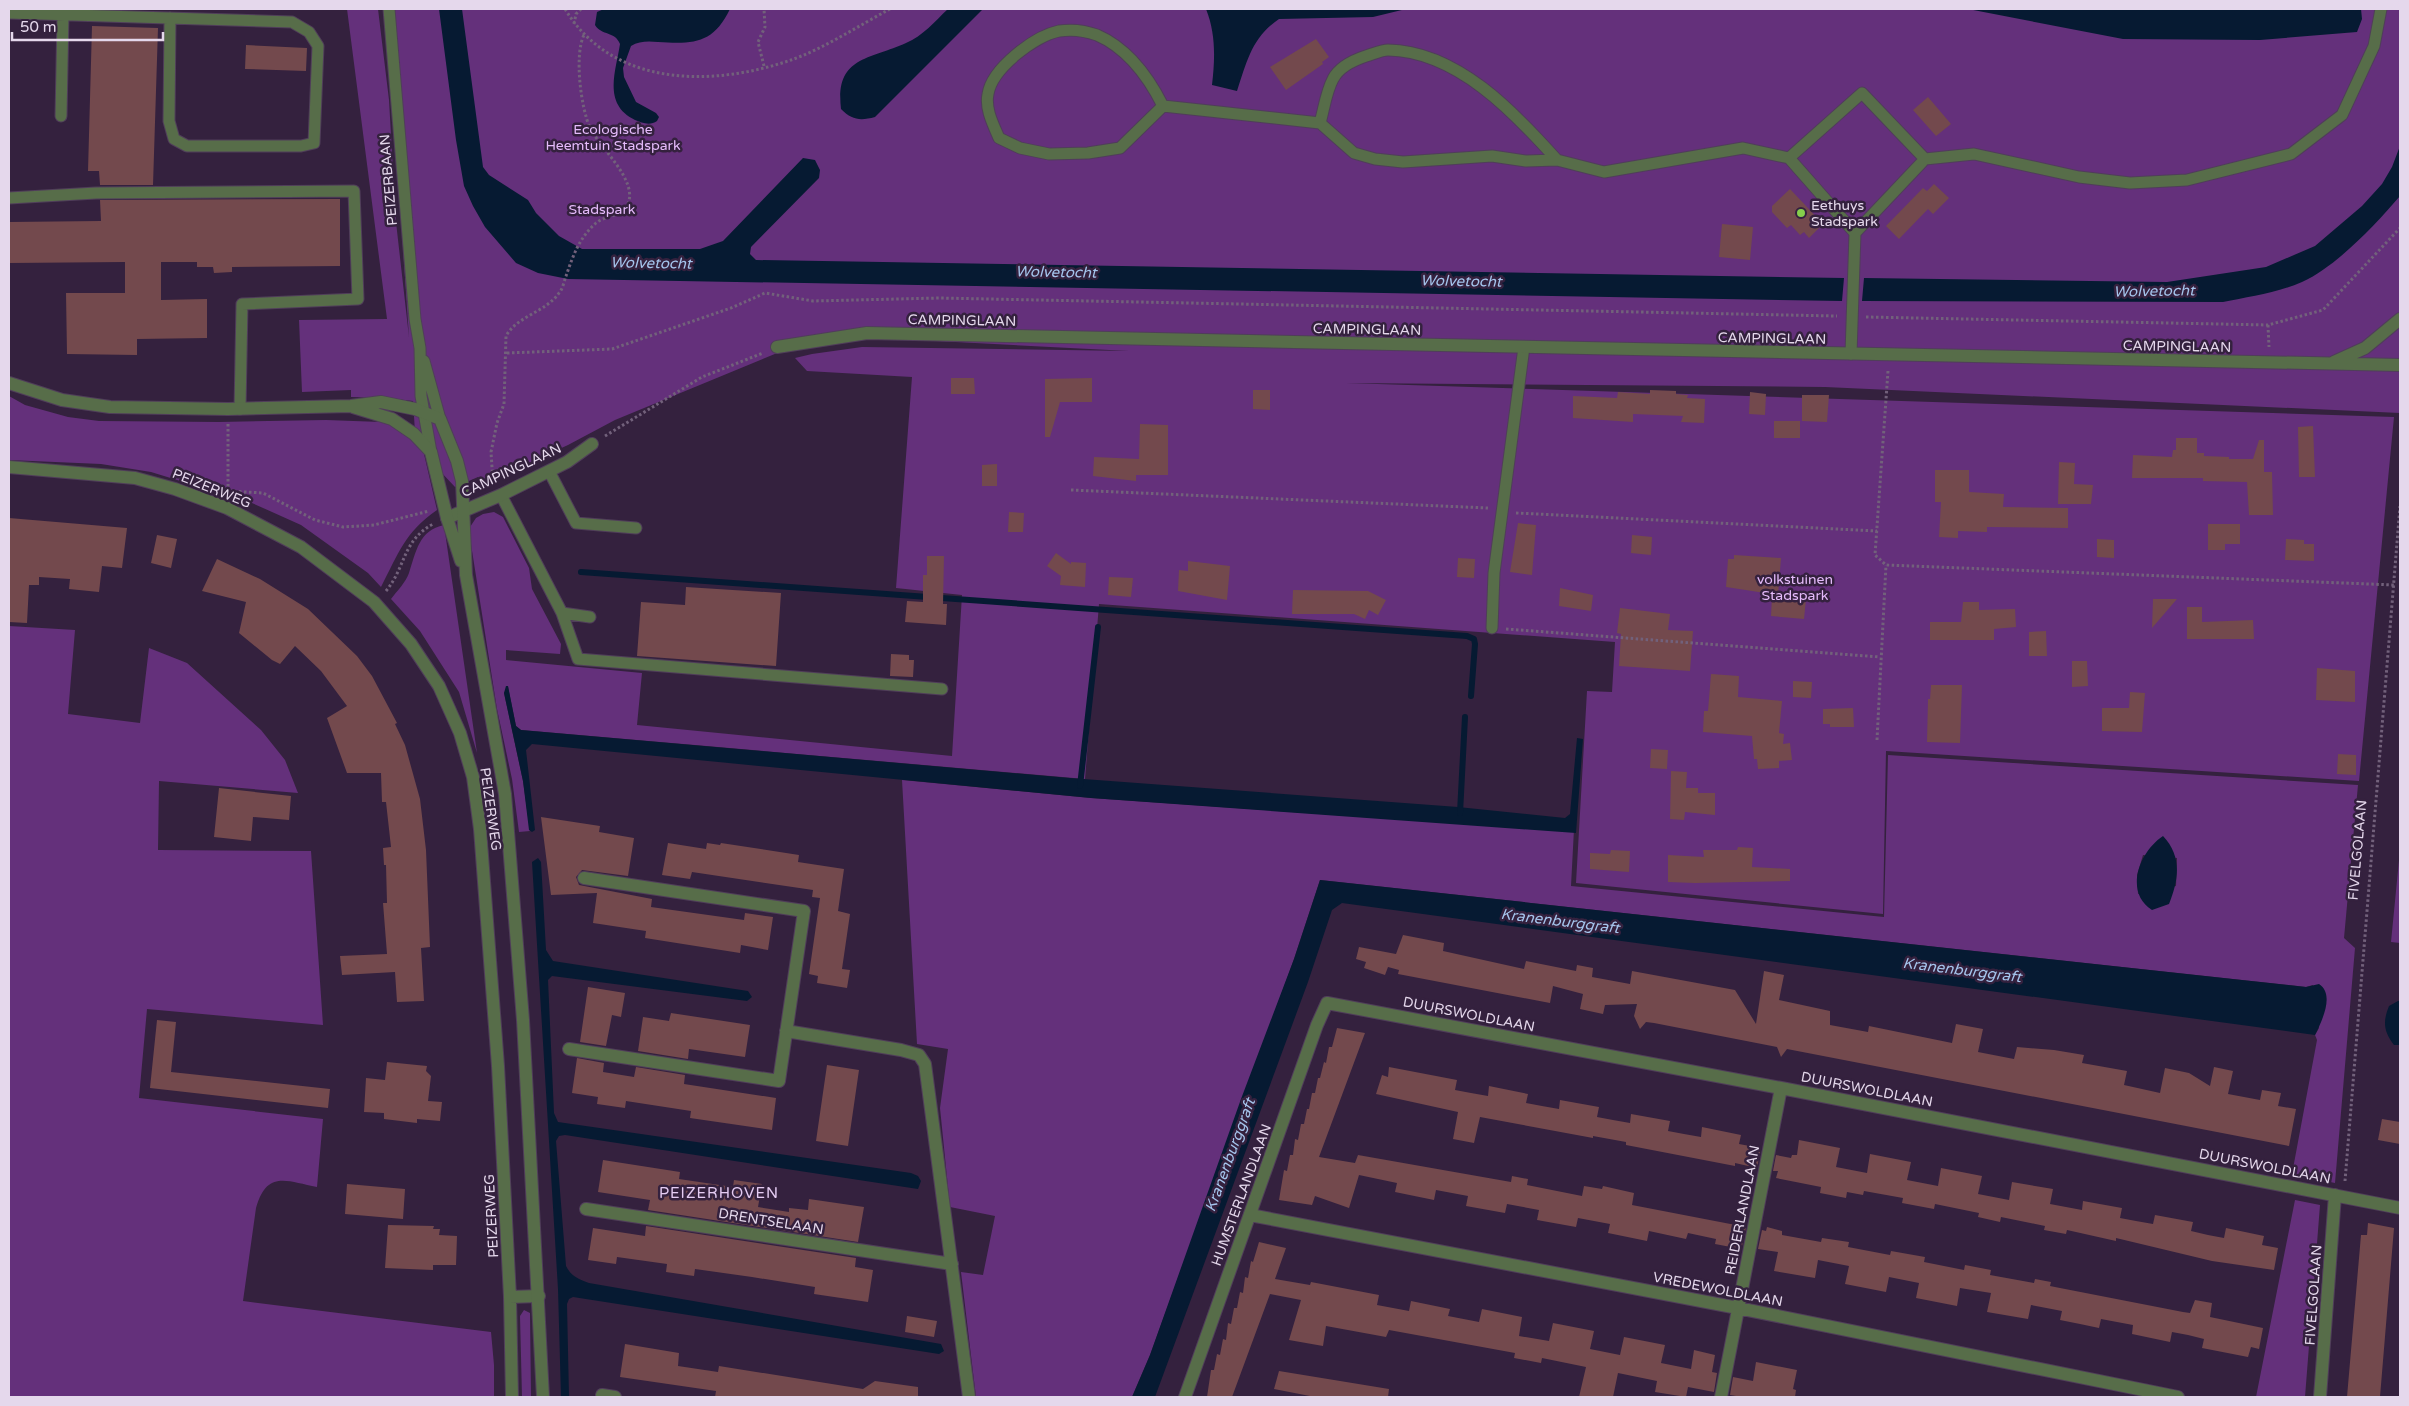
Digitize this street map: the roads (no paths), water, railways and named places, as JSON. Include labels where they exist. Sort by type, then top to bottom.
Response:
[{"type":"street","name":"CAMPINGLAAN","points":[[2330,364],[2365,348],[2400,319]]},
{"type":"street","name":"CAMPINGLAAN","points":[[777,347],[867,333],[2400,365]]},
{"type":"street","points":[[9,383],[62,400],[110,406],[234,409],[351,406],[382,402],[440,419]]},
{"type":"street","points":[[351,406],[392,419],[414,434],[431,452]]},
{"type":"street","name":"PEIZERWEG","points":[[440,419],[457,461],[464,509],[466,575]]},
{"type":"street","name":"CAMPINGLAAN","points":[[446,512],[464,509],[498,496],[567,462],[592,444]]},
{"type":"street","name":"PEIZERWEG","points":[[431,452],[446,512],[466,575],[505,794],[523,1020],[543,1397]]},
{"type":"street","name":"PEIZERWEG","points":[[9,467],[135,478],[175,489],[227,508],[301,547],[374,602],[411,644],[439,686],[460,733],[473,777],[480,829],[497,1056],[510,1297],[512,1397]]},
{"type":"street","points":[[570,1049],[779,1081],[804,911],[584,878]]},
{"type":"street","name":"DUURSWOLDLAAN","points":[[1327,1003],[1781,1088],[2400,1208]]},
{"type":"street","name":"HUMSTERLANDLAAN","points":[[1185,1397],[1317,1025],[1327,1003]]},
{"type":"street","points":[[786,1032],[901,1050],[919,1055],[925,1064],[968,1397]]},
{"type":"street","name":"REIDERLANDLAAN","points":[[1721,1397],[1781,1088]]},
{"type":"street","name":"FIVELGOLAAN","points":[[2320,1397],[2339,1196]]},
{"type":"street","name":"DRENTSELAAN","points":[[586,1209],[952,1264]]},
{"type":"street","name":"VREDEWOLDLAAN","points":[[1250,1215],[1738,1308],[2178,1397]]},
{"type":"street","points":[[510,1297],[539,1296]]},
{"type":"street","points":[[602,1395],[615,1397]]},
{"type":"lane","name":"PEIZERBAAN","points":[[388,9],[415,319],[420,348],[440,419]]},
{"type":"lane","points":[[1851,354],[1855,233],[1925,159],[1974,154],[2079,177],[2130,183],[2187,180],[2291,154],[2342,115],[2374,46],[2381,9]]},
{"type":"lane","points":[[9,13],[63,14],[292,22],[309,32],[318,46],[314,143],[301,146],[187,146],[174,138],[168,121],[170,18]]},
{"type":"lane","points":[[61,116],[63,14]]},
{"type":"lane","points":[[1078,30],[1096,35],[1112,43],[1144,73],[1163,106],[1120,148],[1088,153],[1049,154],[1020,148],[999,138],[990,115],[988,95],[992,82],[1002,67],[1024,50],[1046,36],[1060,31],[1078,30]]},
{"type":"lane","points":[[1320,123],[1333,78],[1352,60],[1387,50],[1422,55],[1461,73],[1484,90],[1528,128],[1557,160]]},
{"type":"lane","points":[[1788,158],[1862,92],[1925,159]]},
{"type":"lane","points":[[1163,106],[1320,123],[1354,153],[1375,159],[1403,162],[1492,156],[1526,160],[1557,160],[1604,172],[1743,148],[1788,158],[1855,233]]},
{"type":"lane","points":[[9,198],[96,193],[354,191],[358,299],[242,304],[234,409]]},
{"type":"lane","points":[[1492,628],[1494,573],[1524,347]]},
{"type":"lane","name":"PEIZERBAAN","points":[[420,348],[421,396],[424,413]]},
{"type":"lane","name":"PEIZERWEG","points":[[424,413],[431,452]]},
{"type":"lane","points":[[550,471],[576,523],[636,528]]},
{"type":"lane","points":[[498,496],[562,613],[578,660],[942,689]]},
{"type":"lane","points":[[562,613],[590,617]]},
{"type":"water","name":"Wolvetocht","points":[[439,9],[462,9],[483,167],[489,175],[528,200],[536,213],[559,236],[582,249],[700,249],[723,241],[803,158],[815,160],[820,170],[819,178],[751,247],[750,254],[756,260],[1844,278],[1842,301],[568,279],[538,273],[516,263],[485,227],[464,186]]},
{"type":"water","points":[[604,9],[730,9],[724,21],[717,29],[701,39],[682,43],[644,42],[631,46],[623,68],[624,77],[636,102],[656,113],[659,117],[657,121],[649,124],[635,120],[618,105],[615,96],[614,76],[620,44],[615,37],[601,31],[595,25],[597,12]]},
{"type":"water","points":[[948,9],[983,9],[875,117],[856,119],[841,109],[843,79],[849,70],[867,58],[912,40]]},
{"type":"water","points":[[1206,9],[1406,9],[1373,17],[1279,19],[1256,42],[1237,91],[1212,85],[1214,47],[1212,28]]},
{"type":"water","points":[[1968,9],[2361,9],[2362,19],[2357,32],[2260,40],[2123,39]]},
{"type":"water","name":"Wolvetocht","points":[[2400,146],[2400,196],[2355,244],[2329,266],[2302,282],[2283,289],[2223,302],[1862,301],[1864,278],[2167,282],[2266,267],[2315,246],[2362,206],[2382,184],[2392,167]]},
{"type":"water","points":[[506,686],[508,686],[516,726],[521,730],[1070,778],[1458,807],[1565,818],[1570,814],[1577,738],[1583,739],[1576,833],[1091,798],[532,744],[526,750],[535,830],[532,832],[529,830],[523,781],[504,693]]},
{"type":"water","points":[[2163,836],[2176,860],[2177,877],[2169,904],[2152,910],[2143,902],[2139,893],[2137,883],[2138,872],[2147,852]]},
{"type":"water","points":[[538,858],[541,862],[546,950],[553,961],[748,991],[752,997],[747,1001],[552,976],[548,980],[554,1113],[558,1122],[911,1173],[918,1176],[921,1181],[918,1189],[565,1135],[559,1136],[556,1141],[566,1266],[570,1272],[589,1283],[941,1344],[944,1351],[939,1354],[573,1297],[569,1299],[567,1304],[569,1397],[561,1397],[558,1289],[532,862]]},
{"type":"water","name":"Kranenburggraft","points":[[1320,880],[2306,987],[2319,984],[2324,988],[2327,1001],[2324,1015],[2315,1035],[1342,903],[1332,910],[1308,982],[1155,1397],[1132,1397],[1150,1355],[1241,1099],[1294,959]]},
{"type":"water","points":[[2400,1001],[2400,1045],[2394,1045],[2386,1030],[2385,1021],[2389,1006]]},
{"type":"waterway","points":[[581,572],[1467,636],[1474,639],[1475,644],[1471,696]]},
{"type":"waterway","points":[[1080,786],[1098,627]]},
{"type":"waterway","points":[[1460,813],[1465,717]]},
{"type":"place","name":"Eethuys Stadspark","points":[[1801,213]]},
{"type":"district","name":"PEIZERHOVEN","points":[[719,1193]]},
{"type":"park label","name":"Ecologische Heemtuin Stadspark","points":[[613,138]]},
{"type":"park label","name":"Stadspark","points":[[602,209]]},
{"type":"park label","name":"volkstuinen Stadspark","points":[[1795,588]]}]
